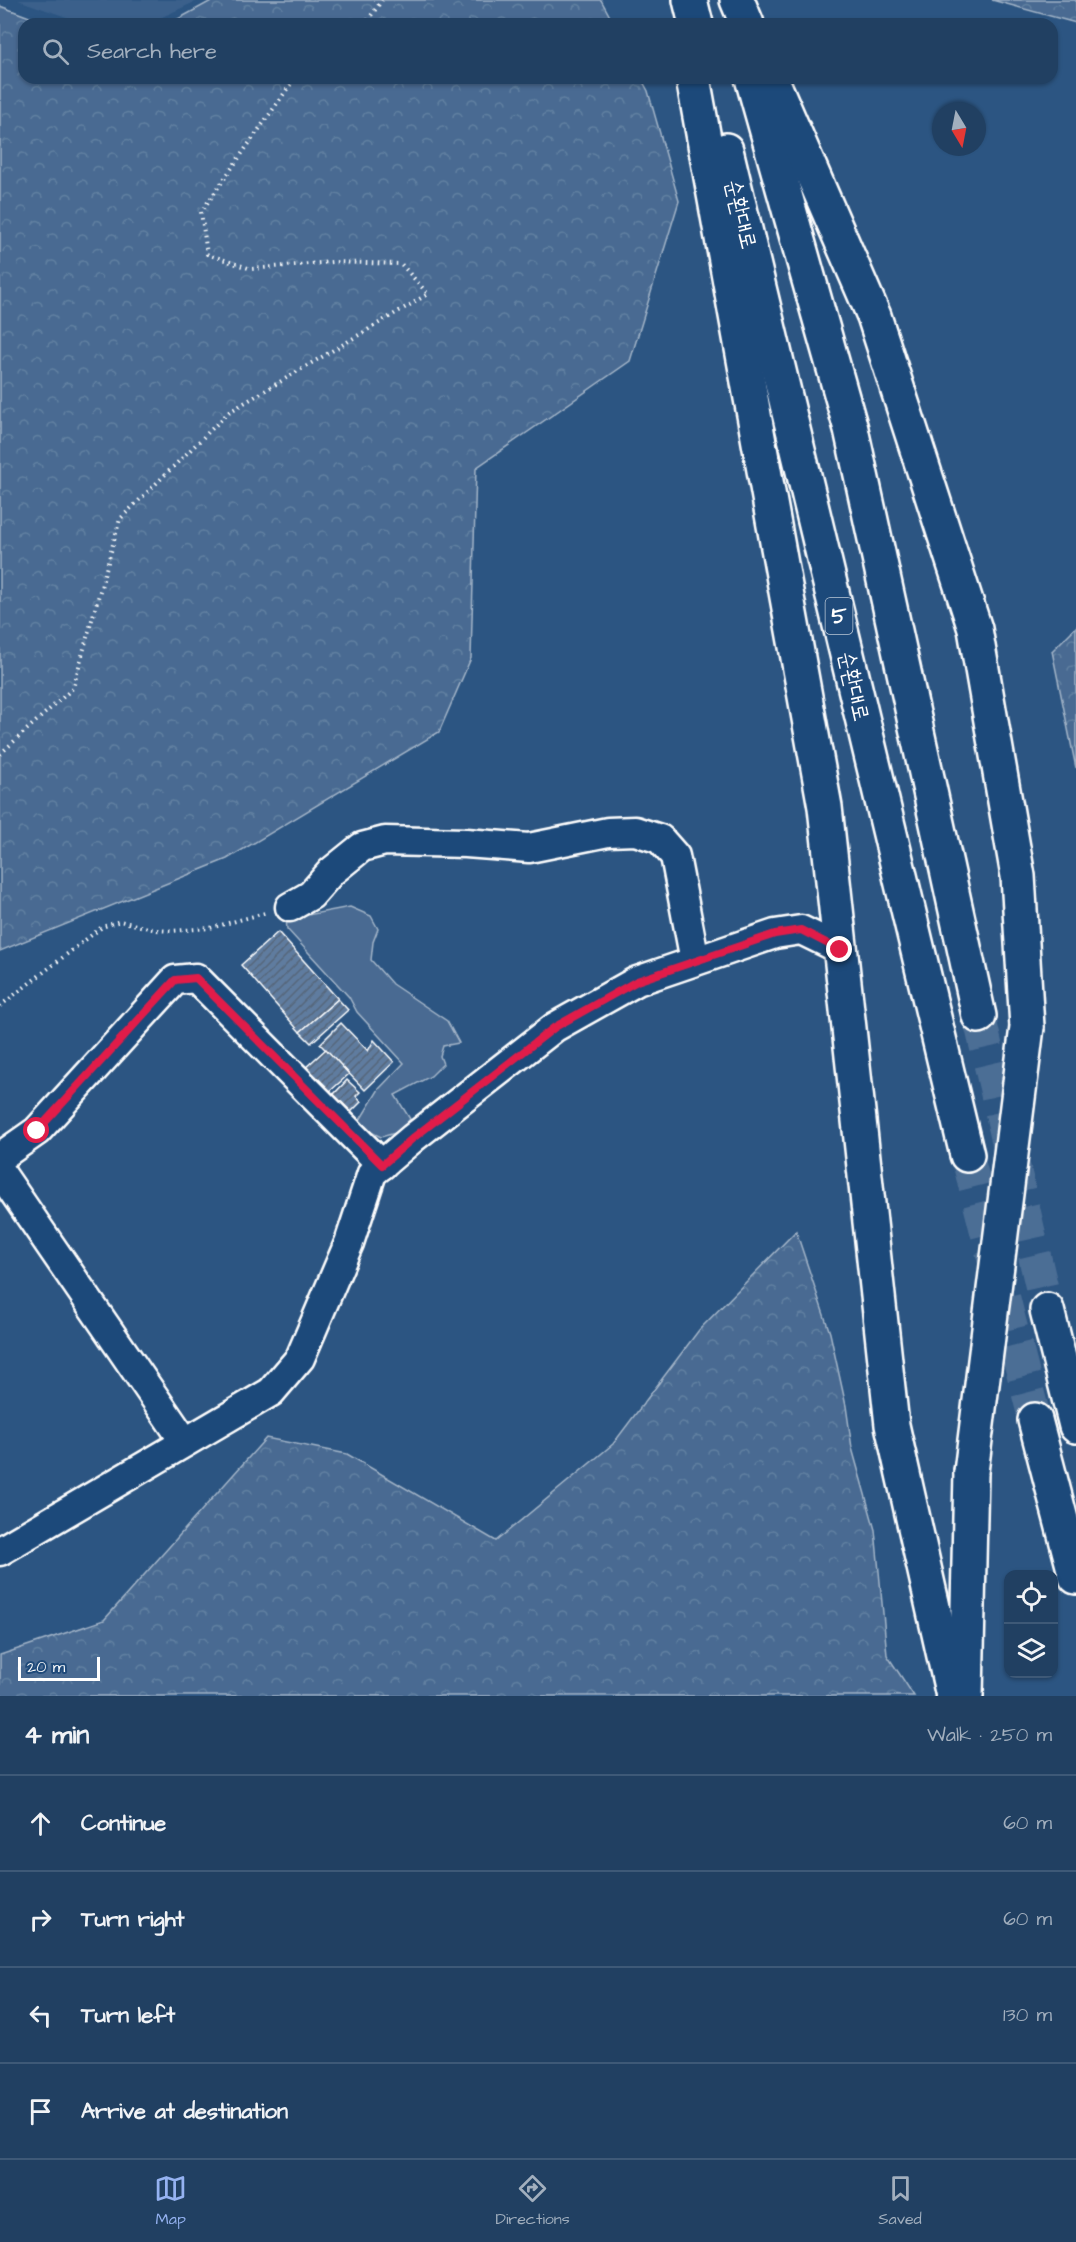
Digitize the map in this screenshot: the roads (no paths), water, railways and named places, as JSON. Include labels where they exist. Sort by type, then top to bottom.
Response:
[{"type":"highway","points":[[679,0],[682,18]]},
{"type":"highway","points":[[690,0],[694,18]]},
{"type":"highway","points":[[729,0],[734,18]]},
{"type":"highway","points":[[737,0],[744,18]]},
{"type":"highway","points":[[694,84],[825,807],[892,1425],[953,1696]]},
{"type":"highway","name":"순환대로","points":[[710,84],[967,1155]]},
{"type":"highway","name":"순환대로","points":[[754,84],[851,429],[979,1016]]},
{"type":"highway","points":[[774,84],[874,316],[975,629],[1018,876],[1027,1027],[971,1472],[966,1696]]},
{"type":"highway","points":[[1047,1310],[1076,1426]]},
{"type":"highway","points":[[1035,1420],[1076,1577]]},
{"type":"street","points":[[290,907],[311,895],[331,872],[362,847],[385,841],[466,843],[529,848],[608,831],[635,831],[660,839],[675,856],[695,961]]},
{"type":"street","points":[[0,1551],[270,1392],[300,1358],[349,1243],[372,1173],[555,1027],[637,981],[775,934],[801,930],[840,950]]},
{"type":"street","points":[[0,1157],[37,1131],[175,980],[196,978],[382,1165]]},
{"type":"street","points":[[0,1172],[185,1442]]},
{"type":"tunnel","points":[[979,1016],[1047,1310]]},
{"type":"tunnel","points":[[967,1155],[1035,1420]]}]
